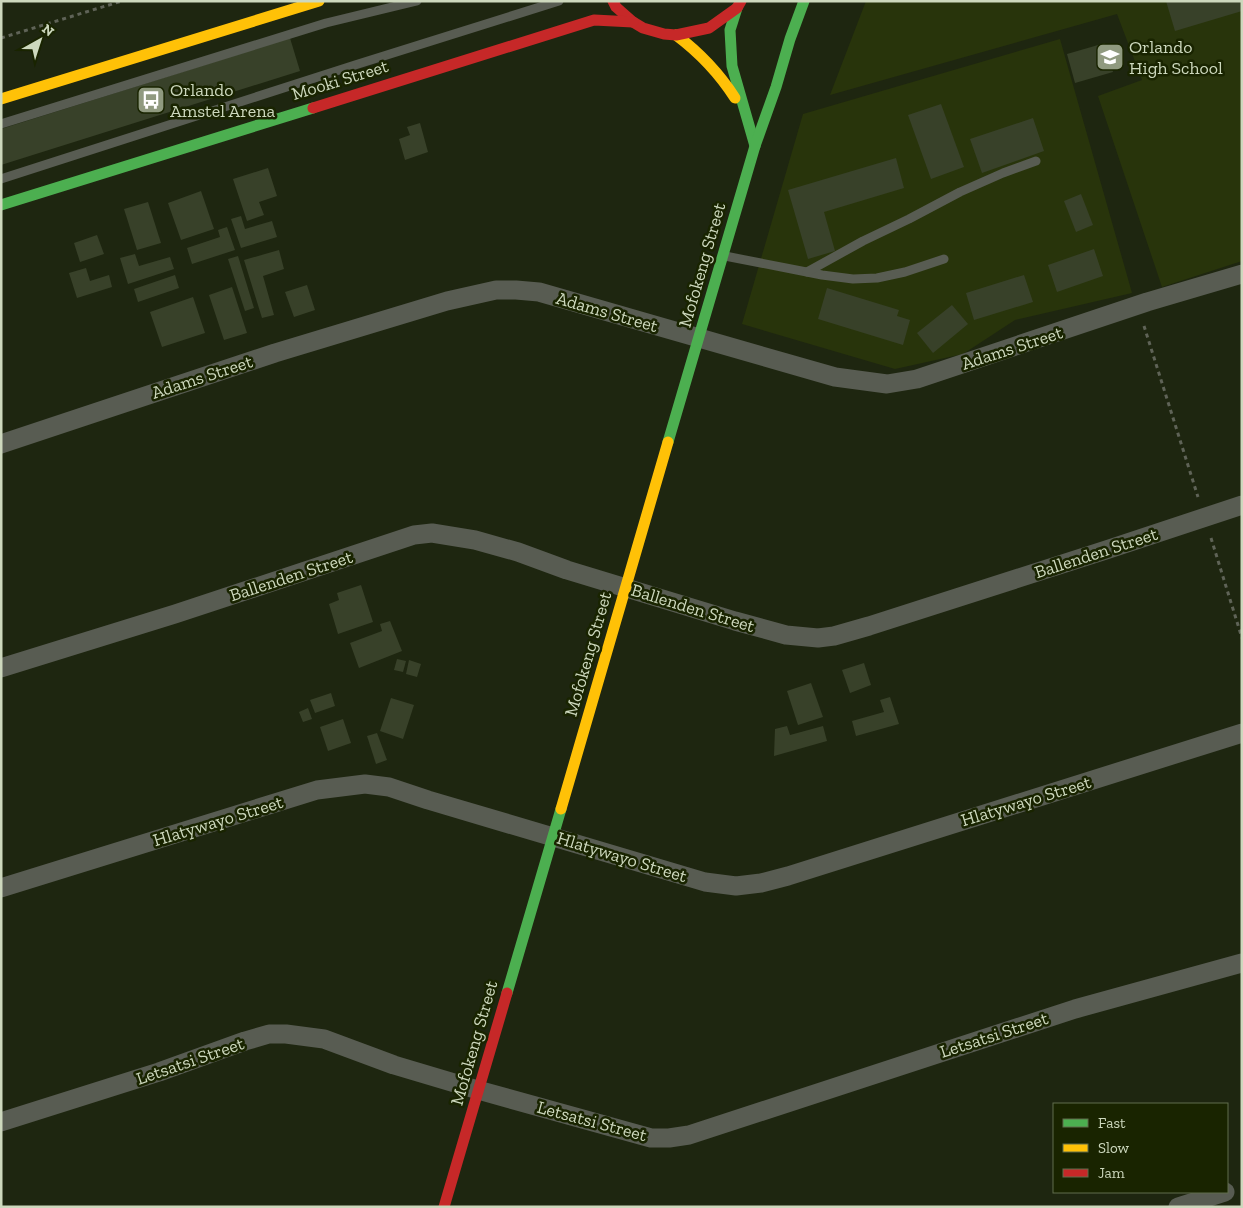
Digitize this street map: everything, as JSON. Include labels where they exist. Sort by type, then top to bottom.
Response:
[{"type":"street","points":[[1,98],[319,1]]},
{"type":"street","points":[[613,1],[633,22],[643,28],[676,35],[709,28],[739,5]]},
{"type":"street","name":"Mofokeng Street","points":[[444,1207],[755,146],[804,1]]},
{"type":"street","points":[[739,5],[730,30],[732,66],[755,146]]},
{"type":"street","name":"Mooki Street","points":[[1,205],[594,20],[633,22]]},
{"type":"street","points":[[676,35],[707,60],[720,75],[744,111]]},
{"type":"street","name":"Adams Street","points":[[1,444],[275,353],[447,301],[496,290],[540,292],[835,377],[887,384],[918,379],[1138,305],[1242,274]]},
{"type":"street","name":"Ballenden Street","points":[[1,668],[175,614],[414,535],[432,533],[475,540],[735,621],[786,635],[818,638],[834,636],[869,626],[1242,505]]},
{"type":"street","name":"Hlatywayo Street","points":[[1,888],[317,790],[365,784],[389,787],[705,882],[736,886],[761,883],[1242,733]]},
{"type":"street","name":"Letsatsi Street","points":[[1,1122],[160,1072],[245,1041],[269,1034],[286,1034],[324,1039],[394,1065],[478,1090],[651,1138],[669,1138],[690,1135],[1076,1008],[1242,963]]},
{"type":"street","points":[[1228,1190],[1242,1186]]},
{"type":"street","points":[[1178,1207],[1220,1193]]},
{"type":"lane","points":[[1,124],[326,23],[417,1]]},
{"type":"lane","name":"Mooki Street","points":[[1,179],[559,1]]},
{"type":"lane","points":[[807,272],[953,195],[1036,161]]},
{"type":"lane","points":[[723,256],[853,279],[877,278],[905,272],[944,259]]},
{"type":"path","points":[[1,38],[122,1]]},
{"type":"path","points":[[1138,305],[1242,638]]},
{"type":"shaded area","points":[[866,1],[1242,1],[1242,261],[1162,287],[1098,96],[1142,80],[1117,14],[830,95]]},
{"type":"shaded area","points":[[1060,39],[1132,293],[1015,320],[963,354],[895,369],[742,324],[803,114]]},
{"type":"building","points":[[1166,1],[1242,1],[1242,11],[1175,31]]},
{"type":"building","name":"Orlando Amstel Arena","points":[[290,38],[300,71],[1,165],[1,129]]},
{"type":"building","points":[[1105,43],[1113,72],[1075,83],[1067,54]]},
{"type":"building","points":[[941,104],[964,167],[931,179],[908,115]]},
{"type":"building","points":[[1033,118],[1044,151],[982,173],[970,139]]},
{"type":"building","points":[[420,123],[428,152],[405,160],[399,139],[410,135],[407,127]]},
{"type":"building","points":[[896,158],[904,188],[824,212],[835,251],[808,259],[788,190]]},
{"type":"building","points":[[268,168],[277,196],[259,202],[264,215],[247,221],[233,179]]},
{"type":"building","points":[[201,191],[214,229],[181,240],[168,203]]},
{"type":"building","points":[[1081,194],[1093,225],[1076,232],[1064,201]]},
{"type":"building","points":[[148,202],[161,243],[137,250],[124,209]]},
{"type":"building","points":[[241,216],[245,229],[272,221],[277,237],[241,248],[231,219]]},
{"type":"building","points":[[227,227],[235,250],[192,264],[187,248],[220,237],[218,230]]},
{"type":"building","points":[[97,235],[104,254],[80,262],[74,243]]},
{"type":"building","points":[[1094,249],[1103,276],[1057,292],[1048,265]]},
{"type":"building","points":[[279,250],[284,269],[263,276],[274,315],[262,318],[244,260]]},
{"type":"building","points":[[135,254],[139,266],[170,257],[174,269],[128,284],[120,258]]},
{"type":"building","points":[[238,256],[254,308],[245,311],[228,259]]},
{"type":"building","points":[[86,268],[90,281],[109,275],[112,287],[77,298],[69,273]]},
{"type":"building","points":[[175,275],[179,288],[138,302],[134,289]]},
{"type":"building","points":[[1024,275],[1033,302],[974,320],[966,293]]},
{"type":"building","points":[[307,285],[315,310],[294,317],[285,292]]},
{"type":"building","points":[[232,287],[247,333],[224,340],[209,295]]},
{"type":"building","points":[[827,288],[899,310],[897,316],[910,320],[903,345],[818,319]]},
{"type":"building","points":[[193,297],[205,333],[162,347],[150,312]]},
{"type":"building","points":[[952,305],[968,324],[933,353],[917,333]]},
{"type":"building","points":[[361,585],[373,622],[338,634],[329,604],[339,600],[337,593]]},
{"type":"building","points":[[390,621],[402,651],[359,668],[350,643],[382,631],[380,624]]},
{"type":"building","points":[[397,659],[406,661],[403,672],[394,670]]},
{"type":"building","points":[[409,660],[421,664],[417,677],[406,674]]},
{"type":"building","points":[[864,663],[871,685],[850,693],[842,670]]},
{"type":"building","points":[[811,683],[823,717],[798,725],[787,691]]},
{"type":"building","points":[[331,693],[335,706],[315,713],[310,700]]},
{"type":"building","points":[[890,697],[899,724],[856,736],[852,721],[884,712],[880,700]]},
{"type":"building","points":[[391,698],[414,705],[403,739],[380,731]]},
{"type":"building","points":[[308,708],[312,719],[303,722],[299,712]]},
{"type":"building","points":[[343,719],[351,743],[328,751],[320,727]]},
{"type":"building","points":[[787,726],[790,735],[823,726],[827,741],[774,756],[775,729]]},
{"type":"building","points":[[377,733],[387,760],[376,764],[367,736]]},
{"type":"traffic: fast","points":[[668,442],[755,146],[804,1]]},
{"type":"traffic: fast","points":[[737,8],[730,30],[732,66],[755,146]]},
{"type":"traffic: fast","points":[[1,205],[313,108]]},
{"type":"traffic: fast","points":[[507,993],[561,809]]},
{"type":"traffic: slow","points":[[1,99],[319,1]]},
{"type":"traffic: slow","points":[[676,35],[709,64],[735,98]]},
{"type":"traffic: slow","points":[[561,809],[668,442]]},
{"type":"traffic: jam","points":[[613,1],[616,7],[643,28],[664,34],[676,35],[709,28],[737,8],[741,1]]},
{"type":"traffic: jam","points":[[313,108],[594,20],[633,22]]},
{"type":"traffic: jam","points":[[444,1207],[507,993]]},
{"type":"place","name":"Orlando High School","points":[[1110,57]]},
{"type":"place","name":"Orlando Amstel Arena","points":[[151,100]]}]
